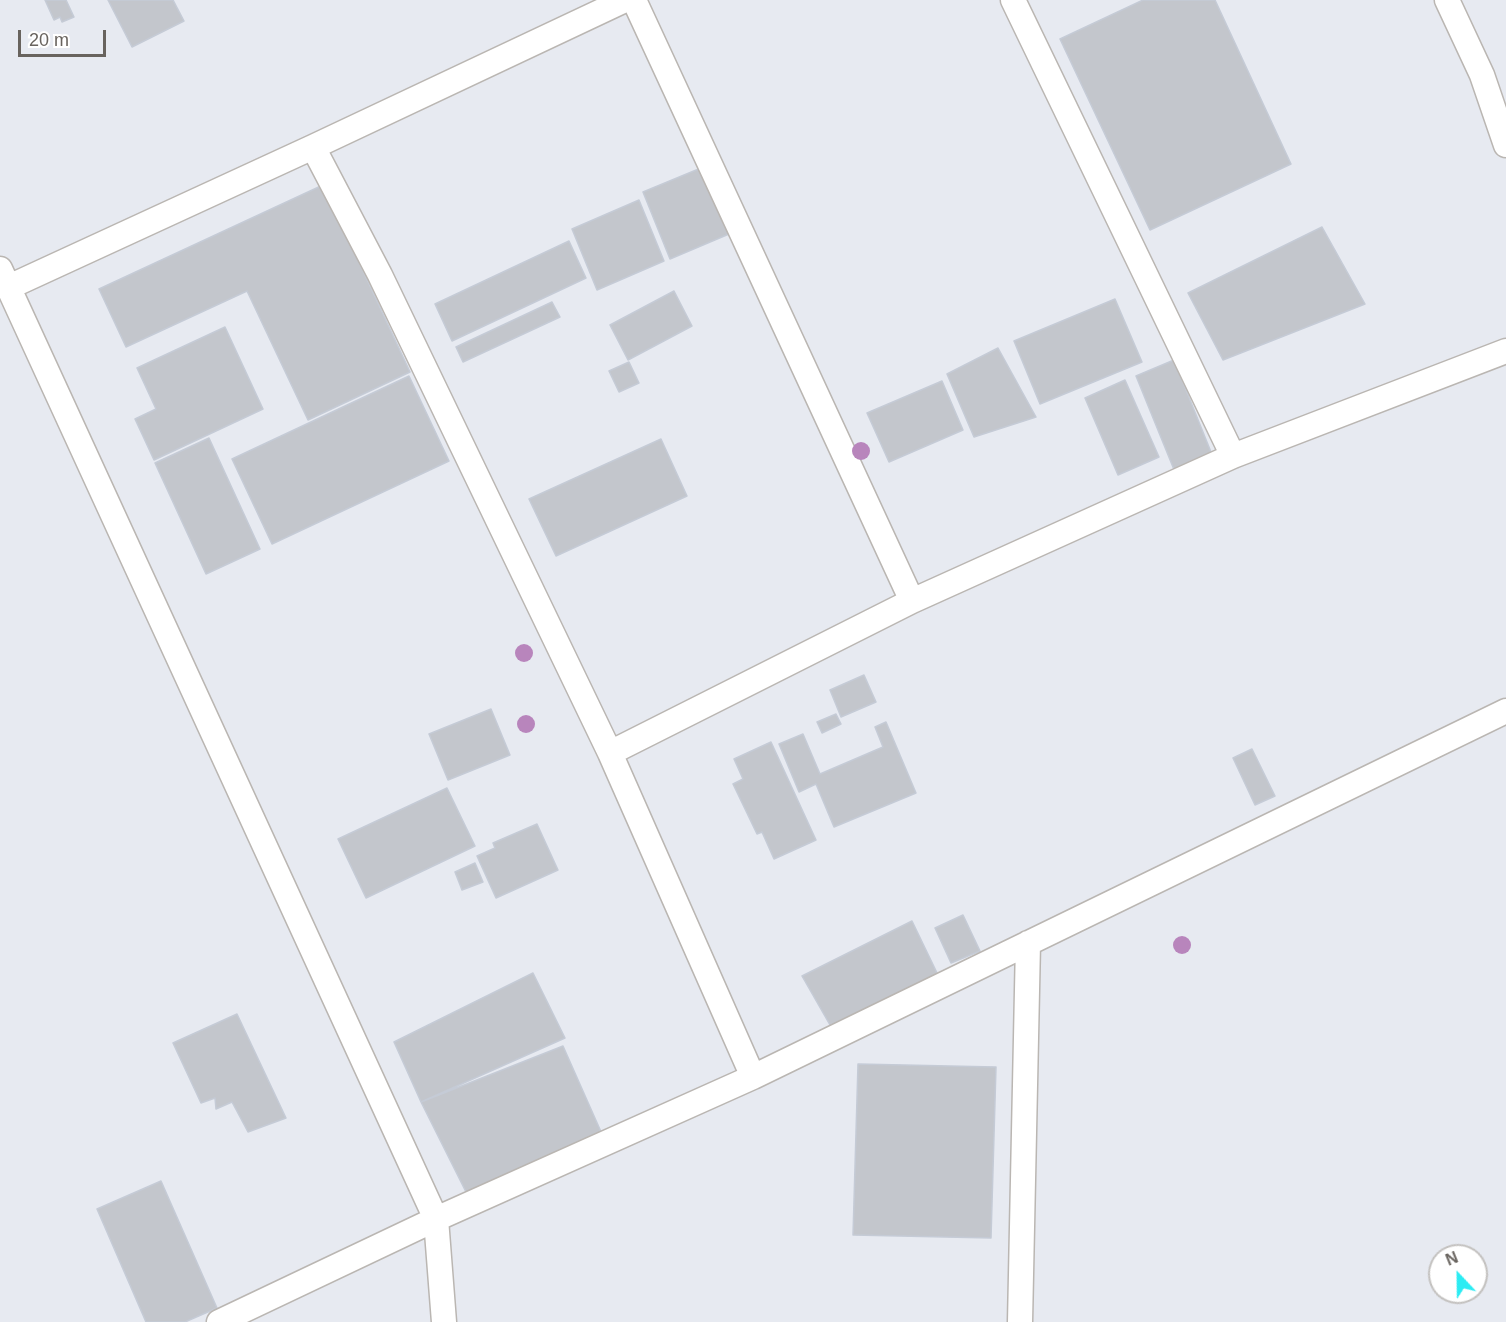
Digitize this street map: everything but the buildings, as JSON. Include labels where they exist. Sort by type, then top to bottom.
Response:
[{"type":"street","points":[[444,1322],[436,1219],[4,278],[313,147],[625,0]]},
{"type":"street","points":[[634,0],[912,601]]},
{"type":"street","points":[[1013,0],[1233,456]]},
{"type":"street","points":[[1447,0],[1482,75],[1506,146]]},
{"type":"street","points":[[313,147],[381,275],[610,753],[753,1077]]},
{"type":"street","points":[[610,753],[912,601],[1233,456],[1506,351]]},
{"type":"street","points":[[219,1322],[436,1219],[753,1077],[1506,711]]},
{"type":"street","points":[[1020,1322],[1029,943]]}]
